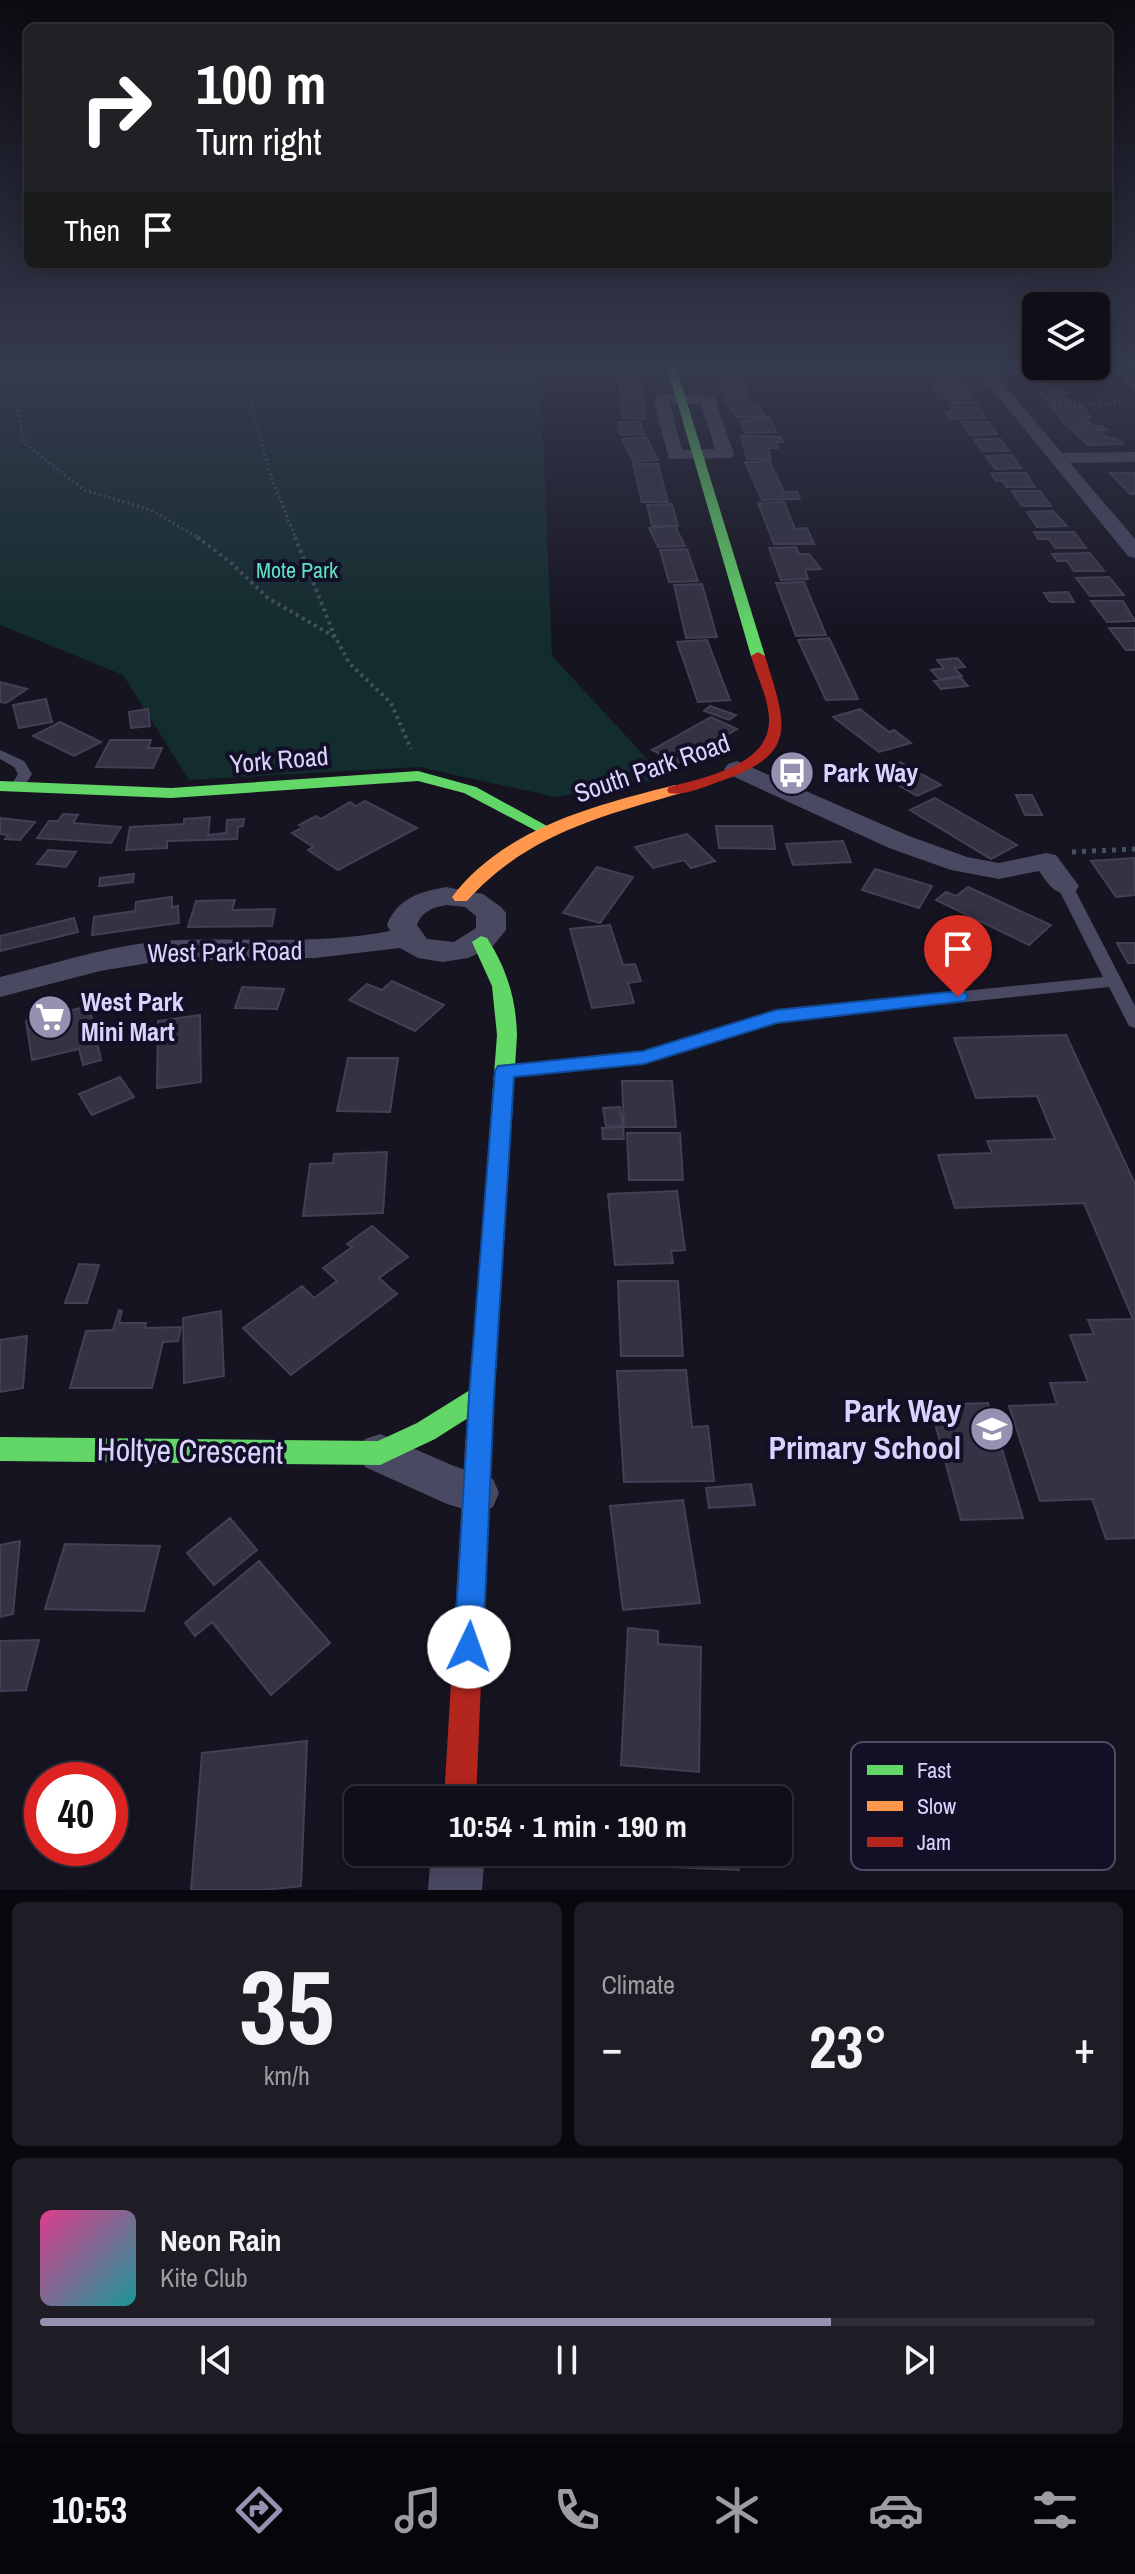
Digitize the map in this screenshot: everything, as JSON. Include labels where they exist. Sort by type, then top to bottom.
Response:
[{"type":"street","name":"South Park Road","points":[[461,897],[482,868],[522,845],[588,817],[737,769],[769,744],[775,733],[776,721],[698,455]]},
{"type":"street","points":[[1055,455],[1135,552]]},
{"type":"street","points":[[1057,458],[1135,457]]},
{"type":"street","points":[[737,769],[887,837],[961,864],[999,871],[1046,861],[1065,886]]},
{"type":"street","name":"York Road","points":[[9,787],[171,793],[418,776],[448,782],[477,793],[550,832]]},
{"type":"street","points":[[461,897],[484,906],[493,917],[491,930],[481,942],[462,950],[440,952],[419,948],[406,937],[403,921],[414,907],[435,898],[461,897]]},
{"type":"street","name":"West Park Road","points":[[0,987],[121,956],[158,951],[340,949],[406,937]]},
{"type":"street","points":[[461,1786],[481,1396],[507,1006],[498,964],[481,942]]},
{"type":"street","name":"Holtye Crescent","points":[[380,1453],[426,1431],[481,1396]]},
{"type":"street","name":"Holtye Crescent","points":[[0,1449],[380,1453],[447,1484],[477,1493]]},
{"type":"street","points":[[455,1890],[457,1866]]},
{"type":"lane","points":[[0,754],[23,768],[25,774],[9,787]]},
{"type":"lane","points":[[1065,886],[1135,1022]]},
{"type":"lane","points":[[505,1071],[644,1058],[776,1016],[1114,981]]},
{"type":"path","points":[[40,455],[84,490],[151,510],[199,538],[268,598],[335,637]]},
{"type":"path","points":[[265,455],[335,637],[350,664],[391,703],[419,767],[418,776]]},
{"type":"path","points":[[1046,861],[1068,852],[1135,849]]},
{"type":"green space","name":"Mote Park","points":[[0,455],[544,455],[552,656],[665,778],[556,797],[419,767],[189,780],[123,675],[0,625]]},
{"type":"building","points":[[630,455],[655,455],[658,460],[634,462]]},
{"type":"building","points":[[746,455],[770,455],[771,460],[747,459]]},
{"type":"building","points":[[1012,455],[1021,468],[995,469],[986,456]]},
{"type":"building","points":[[745,462],[770,462],[784,492],[797,492],[800,499],[762,500]]},
{"type":"building","points":[[633,464],[658,464],[668,502],[642,502]]},
{"type":"building","points":[[991,473],[1026,473],[1035,487],[1006,487],[1003,481],[996,481]]},
{"type":"building","points":[[1110,473],[1135,473],[1135,494],[1130,494]]},
{"type":"building","points":[[1012,491],[1040,491],[1051,506],[1022,506]]},
{"type":"building","points":[[784,502],[795,529],[807,528],[814,544],[774,544],[758,503]]},
{"type":"building","points":[[672,504],[678,526],[652,526],[647,505]]},
{"type":"building","points":[[1053,511],[1067,526],[1037,527],[1027,512]]},
{"type":"building","points":[[675,526],[685,546],[658,547],[649,528]]},
{"type":"building","points":[[1034,532],[1074,532],[1086,548],[1055,548],[1049,539],[1038,539]]},
{"type":"building","points":[[796,547],[799,554],[809,554],[821,569],[805,570],[808,579],[781,580],[769,548]]},
{"type":"building","points":[[687,549],[698,581],[669,582],[660,550]]},
{"type":"building","points":[[1090,553],[1104,571],[1074,571],[1067,561],[1057,561],[1052,554]]},
{"type":"building","points":[[1109,577],[1124,595],[1090,596],[1076,578]]},
{"type":"building","points":[[804,582],[826,635],[796,636],[776,583]]},
{"type":"building","points":[[702,584],[717,637],[686,638],[674,585]]},
{"type":"building","points":[[1068,592],[1074,602],[1050,602],[1044,593]]},
{"type":"building","points":[[1091,601],[1123,601],[1135,621],[1107,622]]},
{"type":"building","points":[[1109,628],[1135,628],[1135,650],[1126,650]]},
{"type":"building","points":[[829,638],[858,699],[826,700],[798,640]]},
{"type":"building","points":[[707,640],[730,700],[698,702],[677,642]]},
{"type":"building","points":[[957,658],[965,667],[954,668],[962,676],[939,679],[931,670],[944,668],[937,660]]},
{"type":"building","points":[[960,677],[968,686],[941,689],[934,681]]},
{"type":"building","points":[[0,682],[27,689],[6,703],[0,702]]},
{"type":"building","points":[[46,699],[52,722],[19,728],[13,705]]},
{"type":"building","points":[[710,706],[736,715],[729,720],[704,711]]},
{"type":"building","points":[[148,709],[150,726],[131,728],[129,712]]},
{"type":"building","points":[[860,709],[889,732],[894,730],[911,743],[879,752],[833,717]]},
{"type":"building","points":[[711,717],[737,729],[678,763],[652,750]]},
{"type":"building","points":[[60,722],[101,742],[74,756],[33,736]]},
{"type":"building","points":[[110,740],[151,740],[148,748],[162,748],[153,768],[96,767]]},
{"type":"building","points":[[900,762],[941,785],[917,796],[877,773]]},
{"type":"building","points":[[1016,795],[1032,795],[1042,815],[1025,815]]},
{"type":"building","points":[[935,798],[1017,845],[991,859],[910,810]]},
{"type":"building","points":[[365,801],[417,828],[338,870],[308,850],[313,847],[292,833],[303,827],[299,825],[316,816],[321,819],[350,802],[356,806]]},
{"type":"building","points":[[63,814],[78,815],[73,823],[121,827],[111,843],[37,838],[49,821],[58,821]]},
{"type":"building","points":[[210,817],[208,835],[226,833],[227,820],[244,819],[243,826],[238,827],[237,839],[167,841],[167,848],[126,850],[130,827],[184,824],[184,819]]},
{"type":"building","points":[[0,818],[35,822],[20,840],[5,839],[8,835],[0,834]]},
{"type":"building","points":[[716,826],[772,826],[775,849],[719,848]]},
{"type":"building","points":[[687,834],[715,861],[691,868],[684,860],[653,868],[635,847]]},
{"type":"building","points":[[843,841],[851,862],[793,865],[786,844]]},
{"type":"building","points":[[48,850],[76,852],[66,867],[37,864]]},
{"type":"building","points":[[1134,858],[1135,895],[1116,897],[1091,861]]},
{"type":"building","points":[[597,867],[633,877],[600,923],[563,913]]},
{"type":"building","points":[[875,869],[932,886],[919,908],[862,890]]},
{"type":"building","points":[[134,874],[133,882],[99,886],[100,878]]},
{"type":"building","points":[[968,887],[1051,925],[1029,945],[936,900],[946,892],[956,896]]},
{"type":"building","points":[[172,897],[172,907],[178,906],[179,923],[92,935],[94,917],[135,911],[136,902]]},
{"type":"building","points":[[235,900],[232,910],[275,909],[272,926],[188,927],[196,901]]},
{"type":"building","points":[[74,918],[78,932],[0,951],[0,936]]},
{"type":"building","points":[[610,925],[623,965],[635,964],[641,981],[628,983],[634,1003],[592,1008],[570,929]]},
{"type":"building","points":[[1117,943],[1135,943],[1135,963],[1128,963]]},
{"type":"building","points":[[392,981],[444,1005],[415,1031],[349,1000],[367,984],[382,990]]},
{"type":"building","points":[[242,987],[284,989],[277,1009],[235,1008]]},
{"type":"building","points":[[89,1006],[101,1060],[83,1065],[79,1049],[32,1060],[26,1021]]},
{"type":"building","points":[[200,1015],[201,1082],[157,1088],[158,1021]]},
{"type":"building","points":[[1066,1035],[1135,1184],[1135,1538],[1106,1539],[1092,1499],[1040,1501],[1009,1406],[1057,1404],[1050,1383],[1088,1382],[1070,1335],[1094,1334],[1088,1320],[1133,1319],[1084,1203],[955,1208],[938,1155],[992,1153],[987,1141],[1055,1139],[1037,1096],[976,1098],[954,1038]]},
{"type":"building","points":[[348,1058],[398,1058],[390,1112],[337,1111]]},
{"type":"building","points":[[120,1077],[134,1097],[92,1115],[79,1094]]},
{"type":"building","points":[[622,1081],[672,1081],[676,1127],[624,1127]]},
{"type":"building","points":[[620,1107],[623,1126],[606,1127],[603,1108]]},
{"type":"building","points":[[623,1127],[624,1139],[603,1139],[602,1128]]},
{"type":"building","points":[[627,1133],[680,1133],[683,1180],[629,1180]]},
{"type":"building","points":[[387,1152],[383,1213],[303,1216],[310,1164],[333,1163],[334,1154]]},
{"type":"building","points":[[677,1191],[685,1250],[671,1251],[673,1263],[615,1265],[608,1194]]},
{"type":"building","points":[[372,1226],[408,1257],[379,1278],[397,1294],[291,1375],[243,1328],[302,1286],[314,1298],[337,1281],[323,1268],[352,1247],[347,1244]]},
{"type":"building","points":[[79,1264],[99,1265],[87,1303],[65,1303]]},
{"type":"building","points":[[618,1281],[678,1281],[683,1356],[621,1356]]},
{"type":"building","points":[[119,1310],[122,1311],[119,1323],[146,1323],[145,1328],[181,1327],[178,1341],[163,1342],[152,1388],[70,1388],[86,1331],[113,1330]]},
{"type":"building","points":[[221,1311],[224,1376],[184,1383],[183,1318]]},
{"type":"building","points":[[27,1336],[23,1388],[0,1392],[0,1340]]},
{"type":"building","points":[[686,1370],[692,1427],[708,1426],[714,1481],[624,1482],[617,1371]]},
{"type":"building","points":[[988,1403],[1023,1518],[961,1520],[930,1405]]},
{"type":"building","points":[[751,1484],[755,1505],[709,1508],[706,1488]]},
{"type":"building","points":[[683,1500],[700,1603],[623,1610],[610,1506]]},
{"type":"building","points":[[230,1518],[257,1550],[214,1585],[187,1553]]},
{"type":"building","points":[[20,1541],[13,1614],[0,1617],[0,1545]]},
{"type":"building","points":[[65,1544],[160,1546],[144,1611],[45,1609]]},
{"type":"building","points":[[259,1561],[330,1643],[271,1695],[212,1622],[195,1636],[185,1623]]},
{"type":"building","points":[[628,1628],[658,1631],[658,1644],[701,1647],[699,1772],[621,1765]]},
{"type":"building","points":[[39,1640],[26,1690],[0,1691],[0,1641]]},
{"type":"building","points":[[307,1741],[301,1886],[264,1890],[191,1890],[202,1753]]},
{"type":"building","points":[[647,1866],[739,1866],[739,1870]]},
{"type":"traffic: fast","points":[[698,455],[758,656]]},
{"type":"traffic: fast","points":[[0,786],[171,793],[418,776],[470,790],[550,832]]},
{"type":"traffic: fast","points":[[478,1449],[507,1035],[502,986],[481,942]]},
{"type":"traffic: fast","points":[[0,1449],[380,1453],[426,1431],[481,1396]]},
{"type":"traffic: slow","points":[[461,897],[481,874],[531,840],[587,816],[675,790]]},
{"type":"traffic: jam","points":[[675,790],[738,769],[765,750],[774,737],[775,714],[758,656]]},
{"type":"traffic: jam","points":[[461,1786],[478,1449]]},
{"type":"place","name":"Park Way","points":[[792,773]]},
{"type":"place","name":"West Park Mini Mart","points":[[50,1017]]},
{"type":"place","name":"Park Way Primary School","points":[[992,1429]]},
{"type":"route","points":[[469,1647],[481,1396],[505,1071],[644,1058],[776,1016],[958,997]]}]
